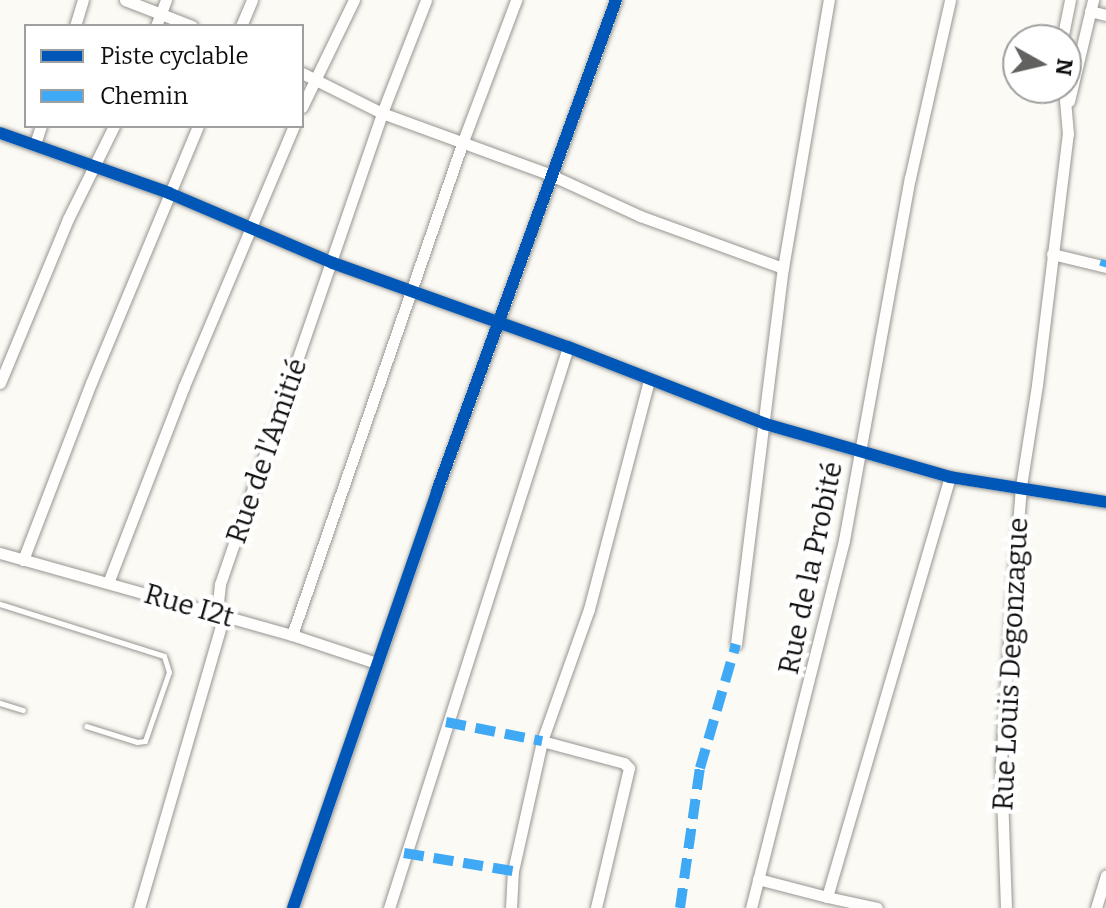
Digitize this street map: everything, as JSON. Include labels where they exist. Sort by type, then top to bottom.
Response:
[{"type":"street","points":[[76,24],[83,0]]},
{"type":"street","points":[[125,0],[187,24]]},
{"type":"street","points":[[157,24],[166,0]]},
{"type":"street","points":[[242,24],[252,0]]},
{"type":"street","points":[[304,102],[354,0]]},
{"type":"street","name":"Rue de l'Amitié","points":[[139,908],[224,616],[218,603],[220,584],[333,263],[382,113],[426,0]]},
{"type":"street","points":[[292,635],[462,144],[516,0]]},
{"type":"street","points":[[293,908],[497,322],[616,0]]},
{"type":"street","points":[[736,644],[783,268],[829,0]]},
{"type":"street","name":"Rue de la Probité","points":[[751,908],[823,634],[861,451],[910,178],[950,0]]},
{"type":"street","points":[[1065,24],[1070,0]]},
{"type":"street","points":[[1067,107],[1092,6],[1106,15]]},
{"type":"street","points":[[304,74],[382,113],[551,175],[640,216],[783,268]]},
{"type":"street","name":"Rue Louis Degonzague","points":[[1006,908],[1002,740],[1021,486],[1037,385],[1068,134],[1067,104]]},
{"type":"street","points":[[35,144],[40,128]]},
{"type":"street","points":[[0,383],[68,219],[97,166],[113,128]]},
{"type":"street","points":[[23,560],[197,128]]},
{"type":"street","points":[[108,583],[293,128]]},
{"type":"street","points":[[0,133],[169,193],[333,263],[568,347],[765,424],[950,477],[1106,502]]},
{"type":"street","points":[[1052,254],[1106,267]]},
{"type":"street","points":[[389,908],[568,347]]},
{"type":"street","points":[[511,908],[513,871],[542,741],[589,609],[649,381]]},
{"type":"street","points":[[827,897],[950,477]]},
{"type":"street","name":"Rue I2t","points":[[0,553],[292,635],[376,663]]},
{"type":"street","points":[[542,741],[624,763],[629,768],[596,908]]},
{"type":"street","points":[[1096,908],[1106,876]]},
{"type":"street","points":[[758,879],[877,908]]},
{"type":"lane","points":[[0,604],[164,656],[169,672],[145,741],[137,742],[86,726]]},
{"type":"lane","points":[[0,703],[23,710]]},
{"type":"marked path","points":[[1104,267],[1106,260]]},
{"type":"marked path","points":[[680,908],[700,768],[736,644]]},
{"type":"marked path","points":[[446,722],[542,741]]},
{"type":"marked path","points":[[404,853],[513,871]]},
{"type":"cycle path","points":[[293,908],[437,491],[616,0]]},
{"type":"cycle path","points":[[0,133],[169,193],[333,263],[568,347],[765,424],[950,477],[1106,502]]}]
